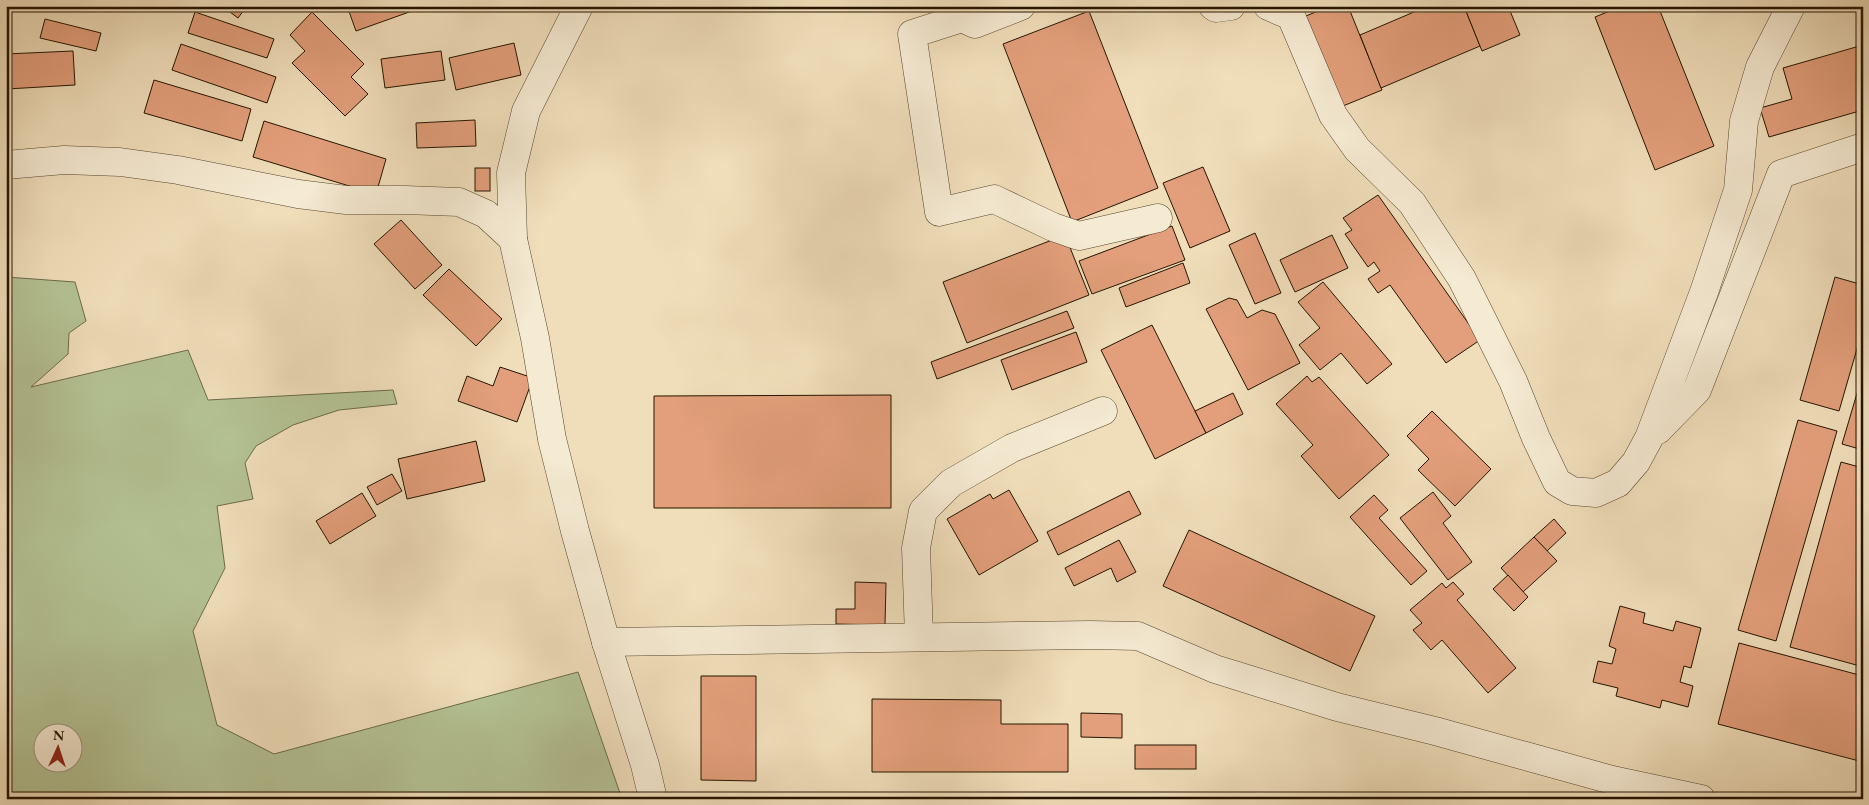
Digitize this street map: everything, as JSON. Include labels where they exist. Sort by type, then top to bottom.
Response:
[{"type":"street","points":[[579,6],[526,111],[511,173],[513,239],[535,338],[552,439],[606,642],[645,765],[653,799]]},
{"type":"street","points":[[1021,6],[975,24],[959,12],[912,34],[940,212],[994,199],[1053,227],[1079,236],[1158,218]]},
{"type":"street","points":[[1213,6],[1216,8],[1231,6]]},
{"type":"street","points":[[1268,6],[1290,16],[1333,115],[1357,149],[1412,203],[1462,280],[1513,381],[1536,438],[1557,482],[1572,491],[1596,492],[1618,483],[1636,462],[1649,438],[1701,300],[1738,190],[1744,121],[1760,67],[1791,6]]},
{"type":"street","points":[[1649,438],[1698,390],[1781,174],[1863,147]]},
{"type":"street","points":[[6,165],[64,160],[120,162],[247,182],[298,194],[346,200],[459,202],[486,214],[513,239]]},
{"type":"street","points":[[919,637],[916,548],[923,511],[951,483],[1012,448],[1103,411]]},
{"type":"street","points":[[606,642],[1090,635],[1138,636],[1215,669],[1337,706],[1435,731],[1611,789],[1701,799]]},
{"type":"green space","points":[[6,277],[75,282],[86,321],[69,333],[68,354],[31,387],[188,350],[208,400],[393,390],[397,404],[339,410],[293,425],[256,446],[245,463],[253,499],[217,506],[225,568],[193,631],[217,725],[274,754],[578,672],[622,799],[6,799]]},
{"type":"building","points":[[222,6],[247,6],[238,18]]},
{"type":"building","points":[[347,6],[426,6],[356,31]]},
{"type":"building","points":[[1330,6],[1348,6],[1382,90],[1343,106],[1306,16]]},
{"type":"building","points":[[1428,6],[1464,6],[1480,46],[1381,88],[1360,35]]},
{"type":"building","points":[[1464,6],[1508,6],[1520,35],[1482,51]]},
{"type":"building","points":[[1622,6],[1658,6],[1714,146],[1655,170],[1595,17]]},
{"type":"building","points":[[1089,11],[1158,188],[1072,222],[1003,44]]},
{"type":"building","points":[[195,12],[274,39],[267,58],[188,33]]},
{"type":"building","points":[[312,12],[364,64],[351,77],[368,94],[345,116],[292,63],[305,51],[290,35]]},
{"type":"building","points":[[45,19],[101,33],[96,51],[40,38]]},
{"type":"building","points":[[514,43],[521,75],[456,90],[449,58]]},
{"type":"building","points":[[181,44],[276,77],[267,103],[172,70]]},
{"type":"building","points":[[1863,45],[1863,110],[1769,137],[1760,108],[1792,99],[1783,68]]},
{"type":"building","points":[[73,51],[75,85],[7,89],[6,54]]},
{"type":"building","points":[[441,51],[445,80],[385,88],[381,59]]},
{"type":"building","points":[[154,80],[251,109],[242,141],[144,113]]},
{"type":"building","points":[[475,120],[476,146],[417,148],[416,123]]},
{"type":"building","points":[[264,121],[386,159],[376,194],[253,157]]},
{"type":"building","points":[[1203,167],[1230,231],[1190,248],[1163,183]]},
{"type":"building","points":[[475,168],[490,168],[490,191],[475,191]]},
{"type":"building","points":[[1378,195],[1480,340],[1446,363],[1390,285],[1378,293],[1368,279],[1380,271],[1374,262],[1368,267],[1345,234],[1352,230],[1343,218]]},
{"type":"building","points":[[401,220],[442,265],[415,289],[374,244]]},
{"type":"building","points":[[1172,226],[1185,260],[1092,294],[1079,261]]},
{"type":"building","points":[[1255,233],[1281,293],[1255,304],[1229,245]]},
{"type":"building","points":[[1065,235],[1089,295],[967,343],[943,282]]},
{"type":"building","points":[[1332,235],[1348,268],[1295,292],[1280,260]]},
{"type":"building","points":[[1183,263],[1190,283],[1126,307],[1119,288]]},
{"type":"building","points":[[449,269],[502,319],[476,346],[423,295]]},
{"type":"building","points":[[1835,277],[1863,285],[1863,328],[1839,411],[1800,400]]},
{"type":"building","points":[[1323,282],[1392,364],[1367,384],[1341,353],[1320,370],[1299,345],[1320,328],[1298,302]]},
{"type":"building","points":[[1229,298],[1237,300],[1247,318],[1262,310],[1275,314],[1300,363],[1248,390],[1206,309]]},
{"type":"building","points":[[1067,311],[1074,328],[937,379],[931,362]]},
{"type":"building","points":[[1152,325],[1206,433],[1155,459],[1101,350]]},
{"type":"building","points":[[1076,332],[1087,362],[1012,390],[1001,360]]},
{"type":"building","points":[[500,367],[533,378],[517,422],[458,401],[467,376],[493,386]]},
{"type":"building","points":[[1863,373],[1863,450],[1842,444]]},
{"type":"building","points":[[1307,376],[1312,382],[1319,377],[1389,455],[1339,499],[1301,456],[1313,445],[1276,404]]},
{"type":"building","points":[[1233,393],[1243,414],[1206,433],[1195,411]]},
{"type":"building","points":[[891,395],[891,508],[654,508],[654,396]]},
{"type":"building","points":[[1432,411],[1491,469],[1455,506],[1418,470],[1429,459],[1407,436]]},
{"type":"building","points":[[1798,420],[1837,431],[1776,641],[1738,630]]},
{"type":"building","points":[[476,441],[485,481],[407,499],[398,459]]},
{"type":"building","points":[[1841,462],[1863,468],[1863,656],[1860,666],[1790,647]]},
{"type":"building","points":[[392,474],[402,491],[377,505],[367,487]]},
{"type":"building","points":[[1009,490],[1038,541],[979,575],[947,519],[990,494],[993,499]]},
{"type":"building","points":[[1129,491],[1141,514],[1058,555],[1047,532]]},
{"type":"building","points":[[1433,492],[1451,516],[1443,523],[1472,562],[1448,580],[1400,518]]},
{"type":"building","points":[[362,493],[376,516],[330,544],[316,521]]},
{"type":"building","points":[[1374,495],[1388,510],[1379,518],[1427,571],[1411,585],[1350,517]]},
{"type":"building","points":[[1554,519],[1566,533],[1547,551],[1534,537]]},
{"type":"building","points":[[1189,530],[1375,616],[1350,671],[1163,586]]},
{"type":"building","points":[[1534,537],[1557,561],[1523,592],[1501,568]]},
{"type":"building","points":[[1119,540],[1136,572],[1117,582],[1111,568],[1074,586],[1065,568]]},
{"type":"building","points":[[1508,575],[1528,597],[1514,611],[1493,589]]},
{"type":"building","points":[[855,582],[886,583],[885,625],[836,624],[836,609],[855,609]]},
{"type":"building","points":[[1453,582],[1464,594],[1457,600],[1516,668],[1488,693],[1442,640],[1431,650],[1413,630],[1422,623],[1410,610],[1442,583],[1446,588]]},
{"type":"building","points":[[1620,606],[1645,613],[1643,623],[1673,631],[1676,621],[1701,628],[1691,668],[1684,666],[1680,682],[1693,686],[1688,707],[1662,700],[1660,708],[1616,696],[1618,688],[1593,682],[1598,661],[1612,664],[1616,649],[1609,646]]},
{"type":"building","points":[[1739,643],[1863,676],[1863,762],[1718,724]]},
{"type":"building","points":[[701,676],[756,676],[756,781],[701,780]]},
{"type":"building","points":[[872,699],[1001,700],[1001,724],[1068,724],[1068,772],[872,772]]},
{"type":"building","points":[[1081,713],[1122,714],[1122,738],[1081,737]]},
{"type":"building","points":[[1135,745],[1196,745],[1196,769],[1135,769]]}]
